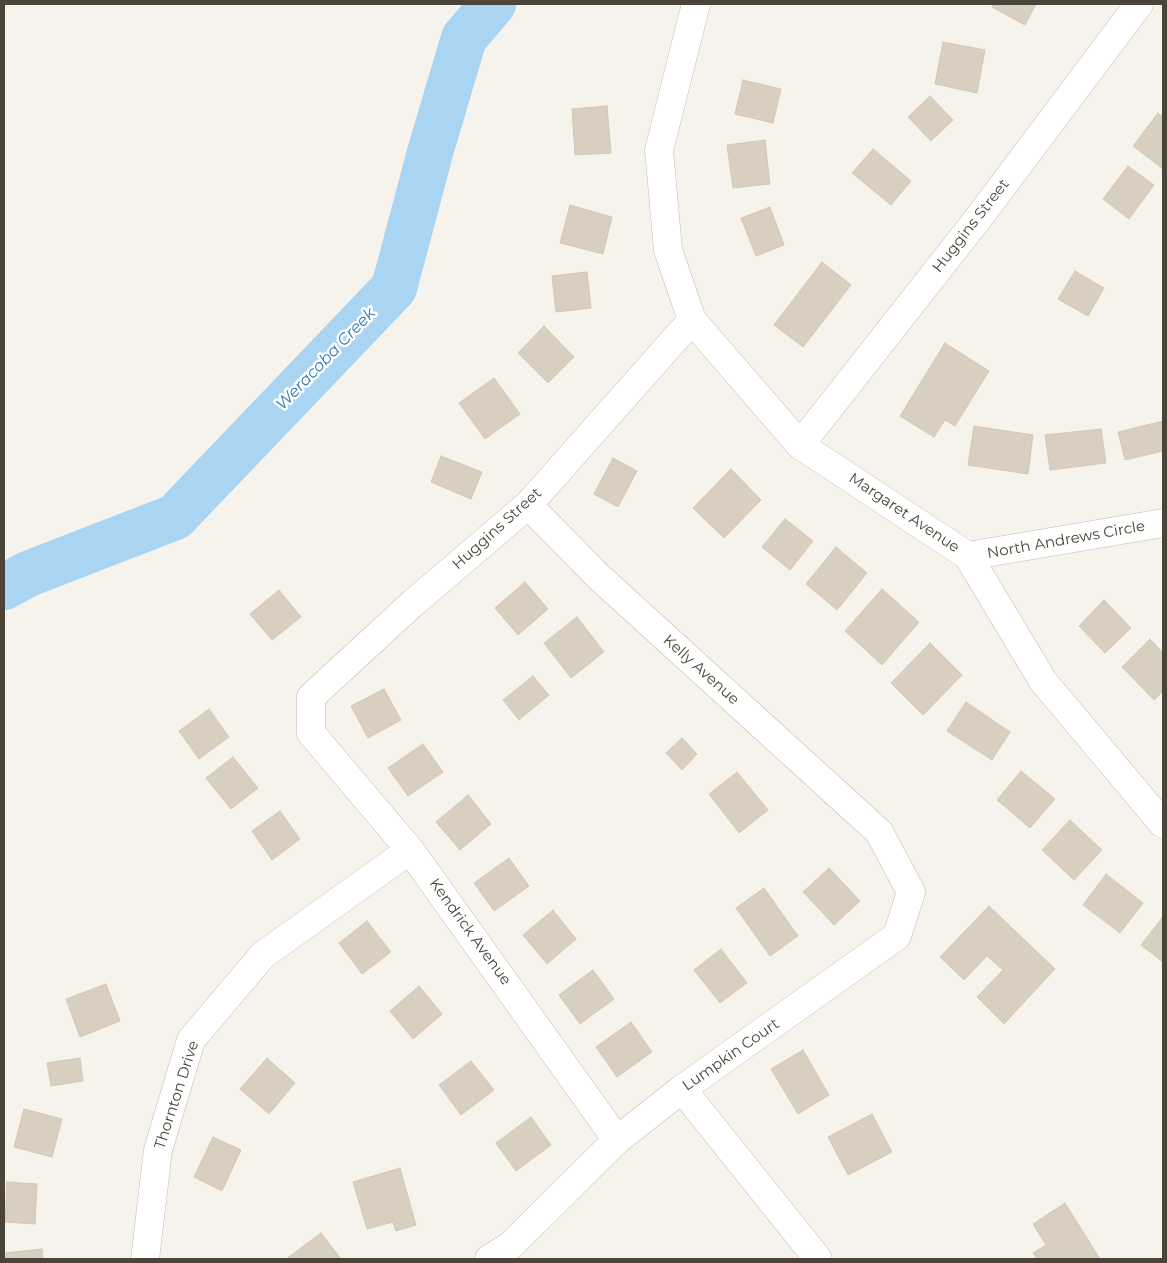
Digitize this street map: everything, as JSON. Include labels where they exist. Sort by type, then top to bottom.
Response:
[{"type":"street","points":[[692,320],[668,250],[659,150],[696,4]]},
{"type":"street","name":"Huggins Street","points":[[800,445],[980,216],[1138,4]]},
{"type":"street","name":"Margaret Avenue","points":[[692,320],[800,445],[968,556],[1043,681],[1163,824]]},
{"type":"street","name":"Huggins Street","points":[[311,733],[312,697],[412,604],[528,505],[692,320]]},
{"type":"street","name":"Kelly Avenue","points":[[528,505],[599,577],[879,832]]},
{"type":"street","name":"North Andrews Circle","points":[[968,556],[1163,523]]},
{"type":"street","name":"Kendrick Avenue","points":[[311,733],[410,850],[617,1140]]},
{"type":"street","name":"Lumpkin Court","points":[[488,1259],[511,1245],[617,1140],[682,1089],[896,936],[912,892],[879,832]]},
{"type":"street","name":"Thornton Drive","points":[[145,1259],[158,1150],[191,1040],[263,955],[410,850]]},
{"type":"street","points":[[682,1089],[818,1259]]},
{"type":"building","points":[[993,4],[1036,4],[1025,25],[992,7]]},
{"type":"building","points":[[943,42],[985,50],[977,93],[935,84]]},
{"type":"building","points":[[743,80],[781,89],[773,123],[735,114]]},
{"type":"building","points":[[930,96],[953,120],[931,141],[908,117]]},
{"type":"building","points":[[607,106],[611,153],[575,155],[572,109]]},
{"type":"building","points":[[1158,113],[1163,117],[1163,169],[1133,146]]},
{"type":"building","points":[[765,140],[770,184],[733,188],[727,145]]},
{"type":"building","points":[[873,149],[911,181],[891,205],[852,173]]},
{"type":"building","points":[[1128,166],[1154,185],[1129,219],[1103,199]]},
{"type":"building","points":[[570,205],[612,217],[603,254],[560,243]]},
{"type":"building","points":[[770,207],[784,245],[756,256],[741,218]]},
{"type":"building","points":[[822,262],[851,285],[803,347],[774,325]]},
{"type":"building","points":[[1075,271],[1104,288],[1088,316],[1058,299]]},
{"type":"building","points":[[587,272],[591,308],[556,312],[552,276]]},
{"type":"building","points":[[544,326],[574,357],[548,383],[518,353]]},
{"type":"building","points":[[945,343],[989,371],[955,426],[945,420],[934,437],[900,416]]},
{"type":"building","points":[[494,378],[520,414],[485,439],[459,403]]},
{"type":"building","points":[[1163,421],[1163,451],[1125,460],[1118,432]]},
{"type":"building","points":[[974,426],[1033,435],[1028,474],[968,465]]},
{"type":"building","points":[[1101,429],[1106,463],[1050,470],[1045,435]]},
{"type":"building","points":[[441,456],[482,472],[471,499],[431,482]]},
{"type":"building","points":[[613,458],[637,471],[618,507],[594,494]]},
{"type":"building","points":[[731,469],[761,500],[724,538],[693,508]]},
{"type":"building","points":[[785,519],[813,541],[790,570],[762,547]]},
{"type":"building","points":[[836,547],[867,573],[837,610],[806,584]]},
{"type":"building","points":[[525,582],[548,609],[518,635],[495,608]]},
{"type":"building","points":[[882,589],[919,622],[882,665],[845,631]]},
{"type":"building","points":[[279,590],[301,617],[272,640],[250,614]]},
{"type":"building","points":[[1104,600],[1131,628],[1105,653],[1079,626]]},
{"type":"building","points":[[577,617],[604,652],[571,678],[544,643]]},
{"type":"building","points":[[1150,639],[1163,653],[1163,691],[1154,700],[1122,667]]},
{"type":"building","points":[[930,643],[962,675],[923,715],[891,683]]},
{"type":"building","points":[[533,676],[549,695],[519,720],[503,700]]},
{"type":"building","points":[[384,689],[401,720],[368,738],[351,706]]},
{"type":"building","points":[[966,702],[1010,732],[992,760],[947,731]]},
{"type":"building","points":[[209,709],[229,737],[199,759],[179,731]]},
{"type":"building","points":[[682,738],[697,754],[682,770],[666,753]]},
{"type":"building","points":[[423,744],[443,772],[408,796],[388,768]]},
{"type":"building","points":[[233,757],[258,788],[231,809],[206,778]]},
{"type":"building","points":[[1021,771],[1055,799],[1030,828],[997,800]]},
{"type":"building","points":[[737,772],[768,810],[739,833],[709,794]]},
{"type":"building","points":[[468,795],[491,824],[460,850],[436,822]]},
{"type":"building","points":[[280,811],[300,839],[272,860],[252,831]]},
{"type":"building","points":[[1070,820],[1102,850],[1074,880],[1042,850]]},
{"type":"building","points":[[509,858],[529,886],[494,911],[474,883]]},
{"type":"building","points":[[829,868],[860,901],[834,925],[803,892]]},
{"type":"building","points":[[1106,874],[1143,903],[1120,933],[1083,905]]},
{"type":"building","points":[[764,888],[798,936],[770,956],[736,908]]},
{"type":"building","points":[[989,906],[1055,969],[1004,1024],[977,997],[1003,970],[987,956],[964,980],[940,957]]},
{"type":"building","points":[[553,910],[576,939],[547,964],[523,935]]},
{"type":"building","points":[[1163,919],[1163,962],[1141,945]]},
{"type":"building","points":[[367,921],[391,952],[362,974],[339,943]]},
{"type":"building","points":[[721,949],[747,983],[720,1003],[694,970]]},
{"type":"building","points":[[593,970],[614,999],[580,1024],[559,995]]},
{"type":"building","points":[[106,984],[120,1021],[80,1037],[66,999]]},
{"type":"building","points":[[419,986],[442,1014],[413,1039],[390,1011]]},
{"type":"building","points":[[631,1022],[652,1052],[617,1077],[596,1047]]},
{"type":"building","points":[[803,1050],[829,1095],[798,1114],[771,1069]]},
{"type":"building","points":[[80,1058],[83,1081],[51,1086],[47,1063]]},
{"type":"building","points":[[267,1058],[295,1083],[269,1114],[240,1089]]},
{"type":"building","points":[[471,1061],[494,1090],[461,1115],[439,1085]]},
{"type":"building","points":[[24,1109],[62,1119],[52,1157],[14,1147]]},
{"type":"building","points":[[872,1114],[892,1152],[848,1175],[828,1137]]},
{"type":"building","points":[[531,1117],[551,1145],[516,1171],[496,1143]]},
{"type":"building","points":[[213,1137],[241,1150],[222,1191],[194,1177]]},
{"type":"building","points":[[400,1168],[416,1225],[396,1231],[393,1222],[367,1229],[353,1182]]},
{"type":"building","points":[[7,1182],[37,1184],[35,1224],[5,1222]]},
{"type":"building","points":[[1065,1203],[1100,1259],[1037,1259],[1033,1253],[1046,1245],[1033,1224]]},
{"type":"building","points":[[321,1233],[341,1259],[286,1259]]},
{"type":"building","points":[[42,1249],[43,1259],[4,1259],[4,1253]]},
{"type":"waterway","name":"Weracoba Creek","points":[[4,587],[28,574],[175,517],[394,288],[431,149],[464,38],[493,4]]}]
